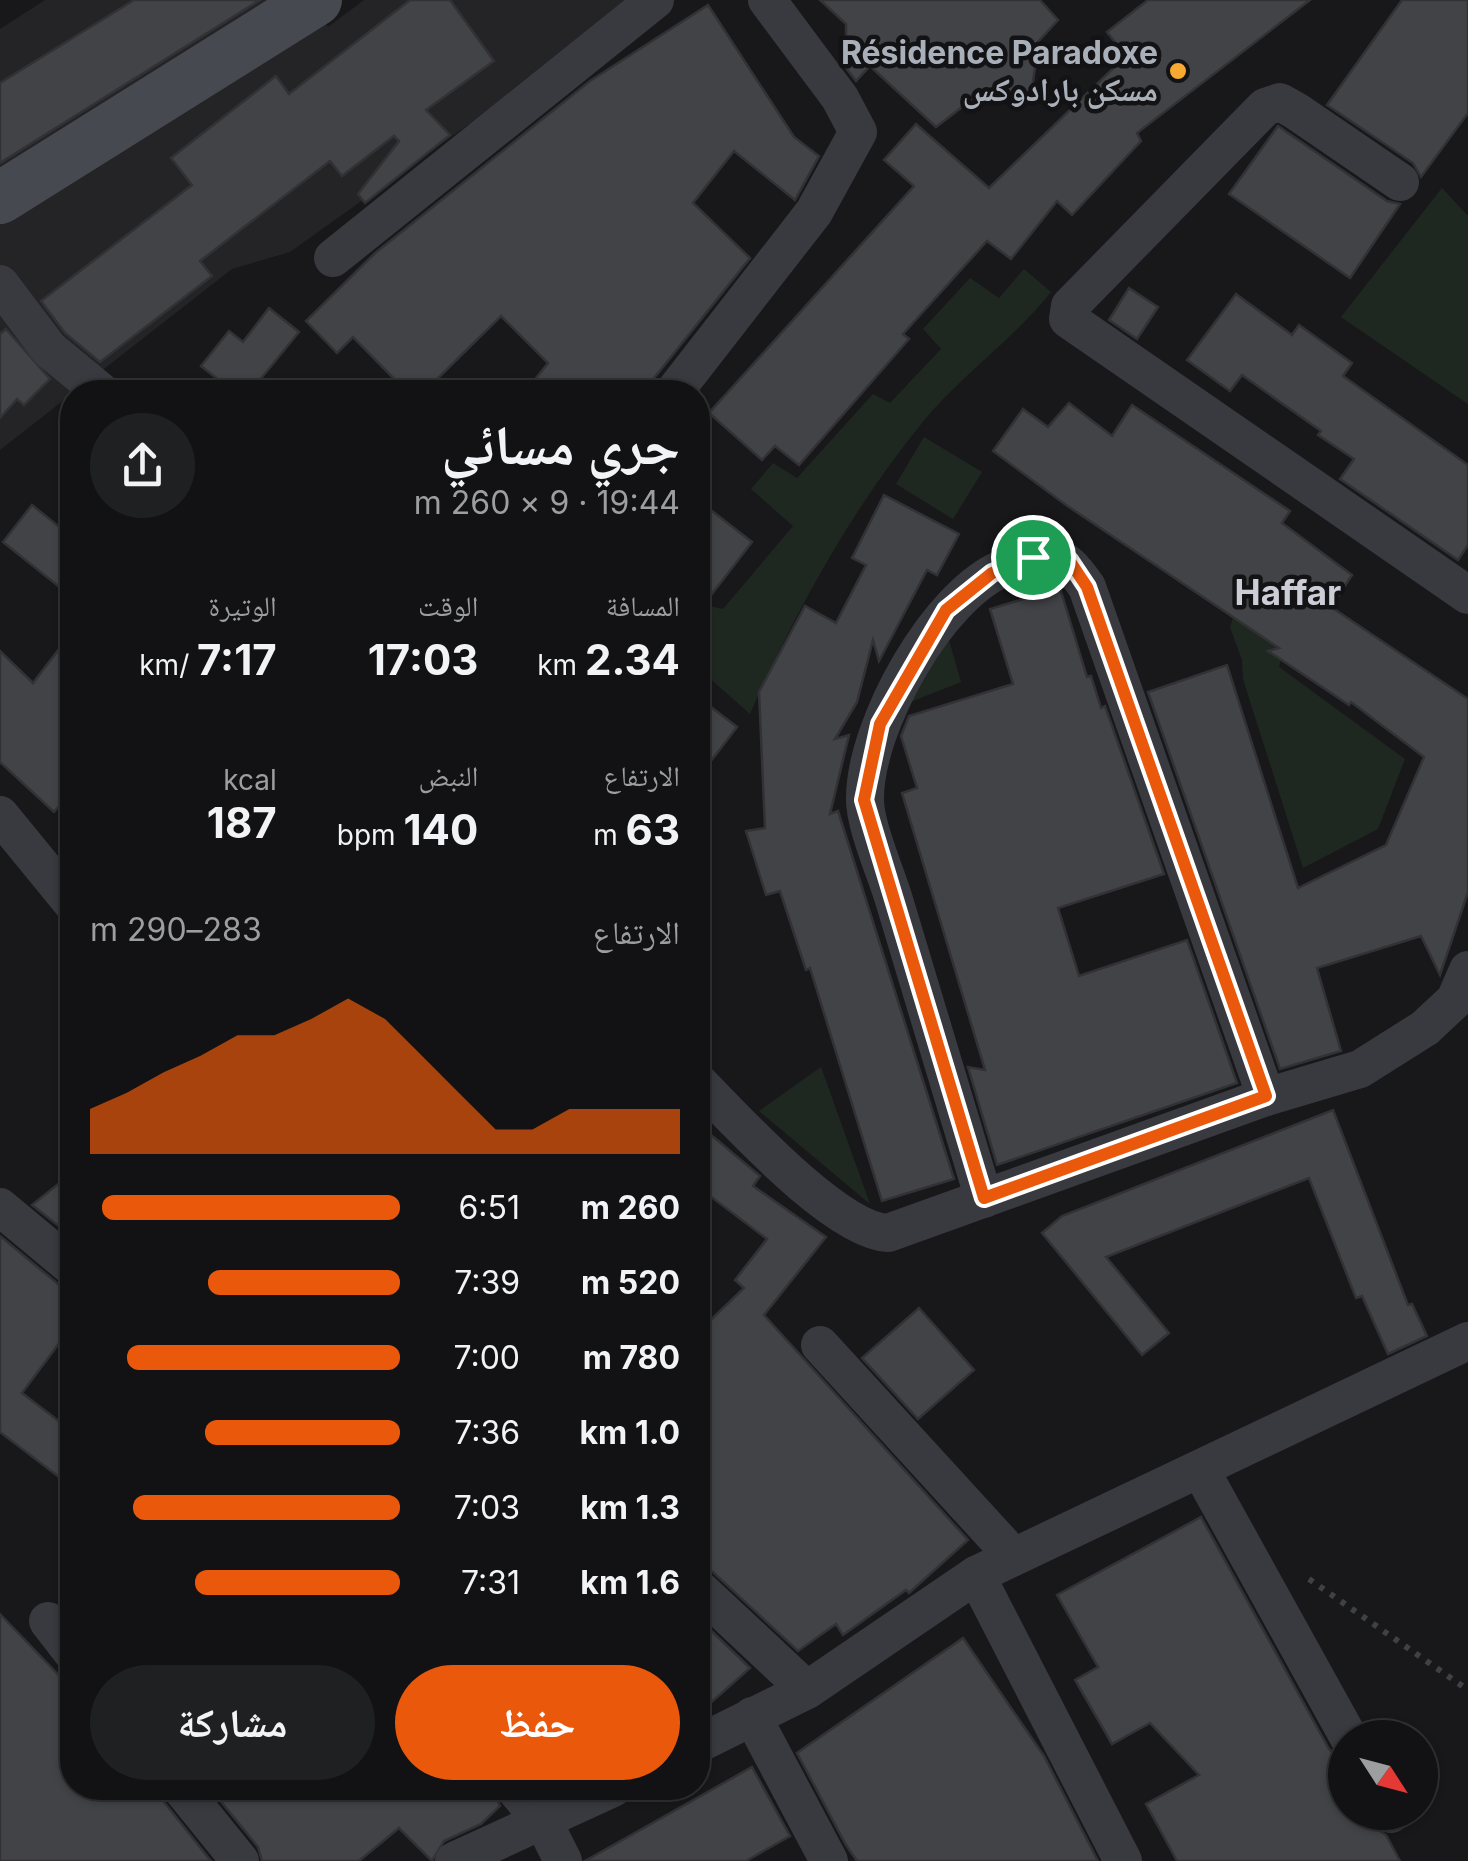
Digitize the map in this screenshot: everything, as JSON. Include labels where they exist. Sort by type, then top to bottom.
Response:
[{"type":"main road","points":[[0,198],[316,0]]},
{"type":"street","points":[[332,258],[654,0]]},
{"type":"street","points":[[683,380],[814,212],[858,132],[840,98],[766,0]]},
{"type":"street","points":[[1400,182],[1280,102],[1265,108],[1070,306],[1068,319],[1468,595]]},
{"type":"street","points":[[0,284],[49,348],[88,380]]},
{"type":"street","points":[[984,1198],[864,800],[880,724],[946,610],[992,573],[1033,557],[1056,554],[1069,560],[1087,587],[1266,1096]]},
{"type":"street","points":[[0,815],[60,888]]},
{"type":"street","points":[[710,1094],[757,1141],[848,1220],[869,1232],[888,1233],[1266,1096],[1360,1069],[1426,1028],[1455,1000],[1468,970]]},
{"type":"street","points":[[0,1207],[60,1257]]},
{"type":"street","points":[[710,1738],[807,1690],[976,1574],[1468,1341]]},
{"type":"street","points":[[820,1346],[1013,1556]]},
{"type":"street","points":[[1200,1469],[1338,1720]]},
{"type":"street","points":[[976,1574],[1123,1861]]},
{"type":"street","points":[[710,1599],[807,1690]]},
{"type":"street","points":[[48,1622],[60,1637]]},
{"type":"street","points":[[752,1716],[828,1861]]},
{"type":"street","points":[[191,1800],[240,1861]]},
{"type":"street","points":[[524,1800],[544,1823],[563,1861]]},
{"type":"street","points":[[454,1861],[589,1800]]},
{"type":"path","points":[[1294,1569],[1468,1690]]},
{"type":"shaded area","points":[[45,0],[312,0],[328,27],[364,0],[643,0],[290,252],[232,269],[90,380],[60,380],[60,403],[0,450],[0,29]]},
{"type":"shaded area","points":[[1442,188],[1468,216],[1468,404],[1341,317]]},
{"type":"shaded area","points":[[1024,269],[1051,292],[953,389],[896,456],[826,563],[750,714],[710,679],[710,606],[723,609],[793,526],[751,489],[773,463],[797,478],[873,394],[890,403],[941,349],[923,329],[970,278],[999,298]]},
{"type":"shaded area","points":[[924,437],[982,472],[953,519],[896,484]]},
{"type":"shaded area","points":[[1234,615],[1284,649],[1279,667],[1405,759],[1378,829],[1303,868],[1243,679],[1242,660],[1230,627]]},
{"type":"shaded area","points":[[949,640],[961,682],[898,707]]},
{"type":"shaded area","points":[[821,1067],[870,1204],[759,1111]]},
{"type":"building","points":[[134,0],[260,0],[0,163],[0,83]]},
{"type":"building","points":[[410,0],[450,0],[494,61],[426,110],[450,135],[365,203],[358,194],[399,141],[394,136],[342,176],[330,161],[200,261],[212,276],[100,362],[65,333],[41,301],[192,185],[171,158],[276,76],[289,94]]},
{"type":"building","points":[[820,0],[1040,0],[1058,20],[1028,53],[1035,68],[1030,102],[970,101],[936,127],[870,66],[856,81],[846,68],[846,24]]},
{"type":"building","points":[[1148,0],[1310,0],[1137,133],[1141,141],[1072,215],[1057,201],[1011,259],[987,241],[903,334],[909,339],[799,465],[775,446],[762,460],[710,414],[914,186],[884,160],[916,124],[989,188],[1126,56],[1107,32]]},
{"type":"building","points":[[1402,0],[1468,0],[1468,113],[1421,177],[1413,163],[1327,105]]},
{"type":"building","points":[[708,5],[794,137],[819,156],[795,200],[734,151],[693,203],[750,258],[653,380],[535,380],[548,363],[501,316],[436,380],[395,380],[353,337],[337,353],[306,321],[374,254],[590,81]]},
{"type":"building","points":[[1278,126],[1387,201],[1400,204],[1350,278],[1229,194]]},
{"type":"building","points":[[1129,288],[1158,307],[1137,339],[1109,320]]},
{"type":"building","points":[[1236,294],[1292,335],[1299,325],[1352,363],[1343,376],[1468,465],[1468,545],[1458,560],[1340,479],[1354,459],[1318,435],[1321,431],[1242,375],[1230,391],[1187,360]]},
{"type":"building","points":[[269,308],[299,332],[260,380],[219,380],[201,366],[229,331],[243,342]]},
{"type":"building","points":[[6,329],[50,379],[24,405],[17,399],[0,418],[0,334]]},
{"type":"building","points":[[1069,403],[1112,436],[1132,405],[1290,511],[1282,523],[1352,575],[1331,607],[1468,699],[1468,892],[1440,975],[1421,936],[1317,968],[1341,1051],[1280,1069],[1148,692],[1227,665],[1298,888],[1386,845],[1424,757],[1351,702],[1349,705],[1268,651],[1279,648],[1066,505],[993,451],[1023,409],[1048,427]]},
{"type":"building","points":[[884,495],[959,534],[937,575],[927,570],[879,661],[873,640],[857,702],[835,739],[849,735],[830,814],[838,811],[954,1179],[882,1201],[810,968],[806,970],[780,891],[766,895],[746,831],[765,828],[759,692],[805,606],[836,623],[866,565],[852,558]]},
{"type":"building","points":[[32,505],[60,527],[60,587],[3,542]]},
{"type":"building","points":[[710,509],[752,542],[710,596]]},
{"type":"building","points":[[1060,588],[1087,677],[1091,676],[1101,708],[1105,706],[1164,874],[1058,908],[1079,976],[1187,940],[1237,1083],[997,1165],[968,1067],[985,1070],[902,793],[917,788],[901,736],[909,716],[1013,684],[990,609]]},
{"type":"building","points":[[60,648],[60,805],[54,812],[0,762],[0,651],[33,683]]},
{"type":"building","points":[[710,706],[737,727],[710,762]]},
{"type":"building","points":[[1333,1110],[1408,1305],[1412,1304],[1427,1336],[1388,1354],[1362,1296],[1356,1298],[1309,1178],[1106,1257],[1169,1333],[1142,1355],[1042,1233],[1062,1216]]},
{"type":"building","points":[[710,1134],[760,1176],[753,1186],[826,1237],[764,1315],[968,1540],[909,1593],[906,1590],[843,1635],[836,1624],[798,1651],[710,1571],[710,1321],[744,1288],[735,1280],[767,1239],[710,1196]]},
{"type":"building","points":[[60,1183],[60,1227],[32,1205]]},
{"type":"building","points":[[0,1236],[60,1285],[60,1342],[22,1393],[60,1422],[60,1478],[0,1432]]},
{"type":"building","points":[[919,1308],[974,1370],[918,1419],[862,1358]]},
{"type":"building","points":[[1201,1517],[1328,1747],[1328,1830],[1378,1830],[1386,1835],[1400,1861],[1177,1861],[1146,1804],[1199,1775],[1150,1723],[1112,1744],[1075,1680],[1098,1667],[1057,1595]]},
{"type":"building","points":[[0,1614],[60,1676],[60,1800],[163,1800],[211,1861],[0,1861]]},
{"type":"building","points":[[710,1630],[750,1668],[710,1703]]},
{"type":"building","points":[[963,1638],[1044,1756],[1098,1861],[857,1861],[846,1845],[797,1753]]},
{"type":"building","points":[[752,1767],[790,1836],[746,1861],[585,1861],[693,1800],[710,1800],[710,1791]]},
{"type":"building","points":[[220,1800],[497,1800],[500,1806],[481,1824],[444,1841],[432,1861],[399,1828],[359,1861],[262,1861],[258,1847]]},
{"type":"place","name":"Résidence Paradoxe مسكن بارادوكس","points":[[1178,71]]},
{"type":"district","name":"Haffar","points":[[1288,593]]},
{"type":"route","points":[[1056,554],[1069,560],[1087,587],[1266,1096],[984,1198],[864,800],[880,724],[946,610],[992,573],[1033,557],[1056,554]]}]
